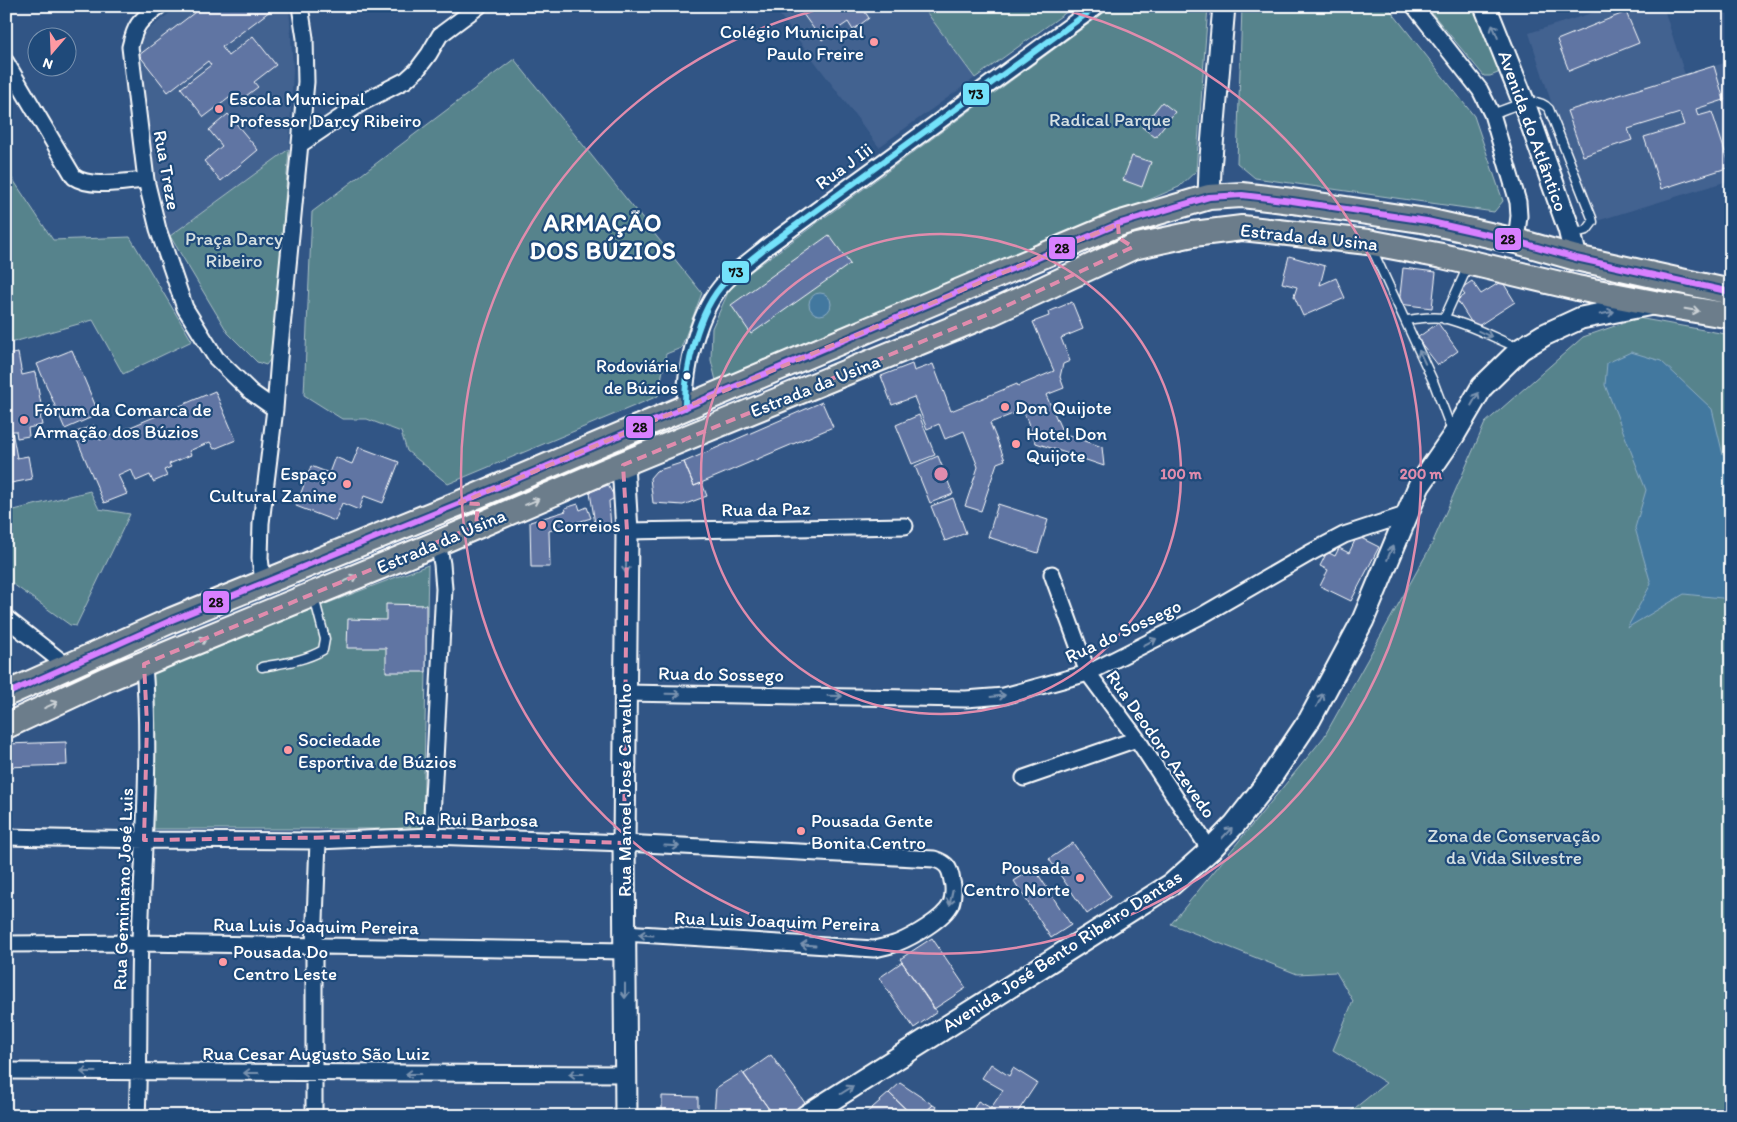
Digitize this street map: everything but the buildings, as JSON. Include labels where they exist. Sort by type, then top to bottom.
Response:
[{"type":"main road","name":"Estrada da Usina","points":[[6,694],[262,582],[291,572],[489,491],[1118,224],[1210,197],[1242,195],[1292,200],[1427,221],[1516,241],[1576,258]]},
{"type":"main road","points":[[1118,224],[1119,238],[1133,247]]},
{"type":"main road","points":[[1442,256],[1451,251],[1454,246],[1456,239],[1454,227]]},
{"type":"main road","name":"Estrada da Usina","points":[[6,726],[144,664],[991,313],[1133,247],[1194,234],[1242,228],[1368,242],[1442,256],[1654,303]]},
{"type":"main road","points":[[1576,258],[1731,292]]},
{"type":"main road","name":"Avenida José Bento Ribeiro Dantas","points":[[1654,303],[1731,316]]},
{"type":"main road","points":[[489,491],[486,499],[488,507],[496,512],[507,513]]},
{"type":"main road","points":[[460,503],[476,506],[479,514],[476,526]]},
{"type":"street","name":"Rua Treze","points":[[159,6],[142,20],[134,30],[130,47],[146,180],[158,229],[185,308],[216,358],[251,392],[275,409]]},
{"type":"street","points":[[262,582],[260,558],[261,523],[275,409],[306,82],[305,38],[300,6]]},
{"type":"street","points":[[301,144],[363,102],[406,80],[417,70],[440,35],[479,6]]},
{"type":"street","name":"Rua J Iii","points":[[685,408],[686,378],[702,321],[713,297],[725,282],[769,245],[1097,6]]},
{"type":"street","points":[[1210,197],[1210,169],[1224,6]]},
{"type":"street","points":[[1414,6],[1480,90],[1492,114],[1518,202],[1519,216],[1516,241]]},
{"type":"street","name":"Avenida do Atlântico","points":[[1485,6],[1524,103],[1559,166],[1576,258]]},
{"type":"street","points":[[6,62],[74,177],[86,183],[146,180]]},
{"type":"street","name":"Avenida José Bento Ribeiro Dantas","points":[[806,1116],[1172,884],[1210,850],[1235,824],[1267,783],[1310,719],[1363,620],[1418,486],[1454,435],[1482,387],[1521,349],[1544,335],[1581,318],[1654,303]]},
{"type":"street","name":"Rua Manoel José Carvalho","points":[[623,465],[627,531],[624,693],[626,1116]]},
{"type":"street","name":"Rua do Sossego","points":[[624,693],[966,699],[1004,696],[1088,673],[1201,616],[1344,535],[1405,515]]},
{"type":"street","name":"Rua da Paz","points":[[627,531],[905,526]]},
{"type":"street","points":[[432,836],[444,589],[438,543]]},
{"type":"street","name":"Rua Deodoro Azevedo","points":[[1052,574],[1088,673],[1137,738],[1210,850]]},
{"type":"street","points":[[6,618],[67,666]]},
{"type":"street","name":"Rua Geminiano José Luis","points":[[137,1116],[140,943],[148,724],[144,664]]},
{"type":"street","points":[[1024,778],[1137,738]]},
{"type":"street","name":"Rua Rui Barbosa","points":[[6,837],[144,840],[318,840],[432,836],[624,843],[934,859]]},
{"type":"street","points":[[314,1116],[314,946],[318,840]]},
{"type":"street","name":"Rua Luis Joaquim Pereira","points":[[6,944],[140,943],[314,946],[624,942],[874,949],[896,943],[915,934],[943,914],[951,904],[953,884],[949,869],[944,863],[934,859]]},
{"type":"street","name":"Rua Cesar Augusto São Luiz","points":[[6,1071],[315,1074],[625,1074]]},
{"type":"lane","points":[[1492,114],[1524,103]]},
{"type":"lane","points":[[1368,242],[1433,381],[1454,435]]},
{"type":"lane","points":[[1444,318],[1469,263]]},
{"type":"lane","points":[[1405,320],[1444,318],[1521,349]]},
{"type":"lane","points":[[262,666],[301,659],[323,650],[325,639],[313,595]]},
{"type":"highlighted area","points":[[1118,224],[1119,238],[1133,247],[991,313],[623,465],[627,531],[624,843],[431,836],[144,840],[147,724],[144,664],[476,526],[478,504],[460,503]]},
{"type":"shaded area","name":"Escola Municipal Professor Darcy Ribeiro","points":[[179,6],[289,6],[293,69],[289,149],[170,236],[152,161],[139,37]]},
{"type":"shaded area","name":"Colégio Municipal Paulo Freire","points":[[773,6],[922,6],[975,78],[879,147]]},
{"type":"shaded area","points":[[1614,6],[1663,6],[1685,75],[1731,61],[1731,180],[1590,223],[1529,33]]},
{"type":"shaded area","points":[[820,293],[830,300],[831,304],[824,314],[820,315],[810,308],[809,304],[816,294]]},
{"type":"shaded area","points":[[1631,352],[1661,361],[1712,409],[1723,455],[1731,444],[1731,599],[1684,594],[1627,628],[1651,584],[1635,528],[1646,490],[1605,385],[1607,363]]},
{"type":"green space","points":[[922,6],[1075,6],[975,78]]},
{"type":"green space","name":"Radical Parque","points":[[1113,6],[1208,6],[1196,171],[1179,187],[717,385],[711,360],[712,328],[731,286]]},
{"type":"green space","points":[[1242,6],[1387,6],[1474,116],[1503,201],[1494,212],[1255,178],[1237,163]]},
{"type":"green space","points":[[1426,6],[1475,6],[1499,65],[1498,73],[1484,76]]},
{"type":"green space","points":[[514,59],[702,293],[681,348],[666,354],[658,396],[448,484],[407,451],[401,432],[367,419],[342,419],[304,395],[312,212]]},
{"type":"green space","name":"Praça Darcy Ribeiro","points":[[289,149],[273,356],[266,365],[257,362],[228,333],[170,236]]},
{"type":"green space","points":[[6,169],[53,240],[130,237],[192,341],[123,374],[93,320],[6,344]]},
{"type":"green space","name":"Zona de Conservação da Vida Silvestre","points":[[1638,318],[1731,335],[1731,1116],[1345,1116],[1386,1083],[1333,1050],[1353,1001],[1336,972],[1297,974],[1171,924],[1324,737],[1431,546],[1485,423],[1583,337]]},
{"type":"green space","points":[[90,491],[99,509],[130,514],[76,626],[70,625],[6,579],[6,512]]},
{"type":"green space","name":"Sociedade Esportiva de Búzios","points":[[428,565],[423,829],[152,829],[150,671]]},
{"type":"transit line","name":"73","points":[[685,408],[687,376],[694,341],[707,308],[725,282],[769,245],[1097,6]]},
{"type":"transit line","name":"28","points":[[6,694],[172,620],[460,503],[1118,224],[1209,197],[1242,195],[1427,221],[1516,241],[1576,258],[1731,292]]},
{"type":"place","name":"Colégio Municipal Paulo Freire","points":[[874,42]]},
{"type":"place","name":"Escola Municipal Professor Darcy Ribeiro","points":[[219,109]]},
{"type":"place","name":"Rodoviária de Búzios","points":[[687,376]]},
{"type":"place","name":"Don Quijote","points":[[1005,407]]},
{"type":"place","name":"Fórum da Comarca de Armação dos Búzios","points":[[24,420]]},
{"type":"place","name":"Hotel Don Quijote","points":[[1016,444]]},
{"type":"place","name":"Espaço Cultural Zanine","points":[[347,484]]},
{"type":"place","name":"Correios","points":[[542,525]]},
{"type":"place","name":"Sociedade Esportiva de Búzios","points":[[288,750]]},
{"type":"place","name":"Pousada Gente Bonita Centro","points":[[801,831]]},
{"type":"place","name":"Pousada Centro Norte","points":[[1080,878]]},
{"type":"place","name":"Pousada Do Centro Leste","points":[[223,962]]},
{"type":"district","name":"ARMAÇÃO DOS BÚZIOS","points":[[603,236]]}]
